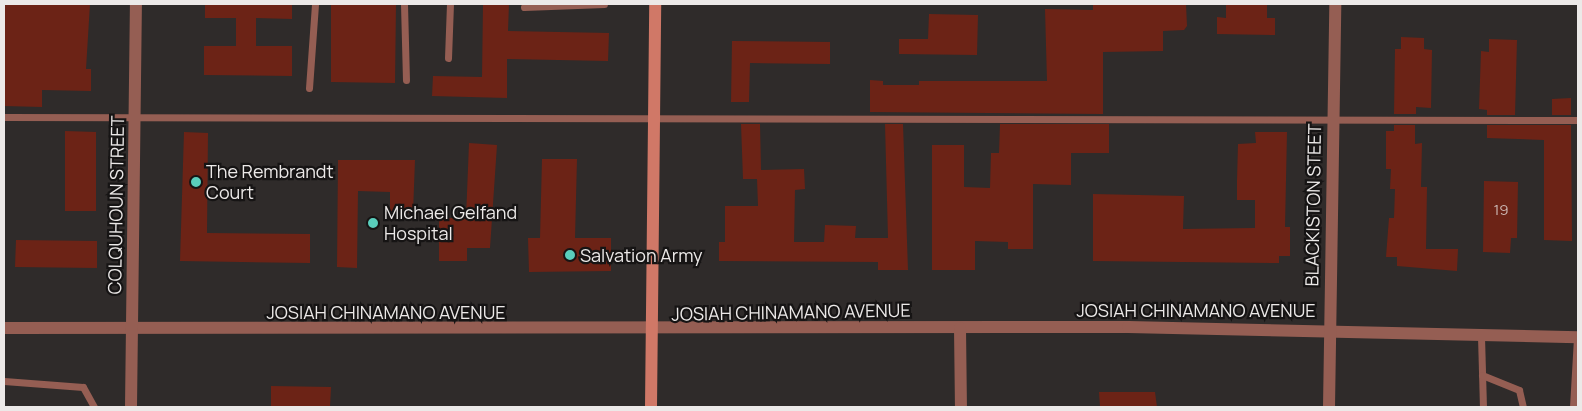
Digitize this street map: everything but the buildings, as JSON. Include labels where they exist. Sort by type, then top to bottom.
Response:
[{"type":"main road","points":[[651,407],[655,4]]},
{"type":"street","name":"COLQUHOUN STREET","points":[[131,407],[136,4]]},
{"type":"street","name":"BLACKISTON STEET","points":[[1329,407],[1331,117],[1336,4]]},
{"type":"street","name":"JOSIAH CHINAMANO AVENUE","points":[[4,328],[652,330],[1329,328],[1481,336],[1577,337]]},
{"type":"street","points":[[960,328],[961,407]]},
{"type":"lane","points":[[309,88],[315,4]]},
{"type":"lane","points":[[404,4],[406,80]]},
{"type":"lane","points":[[448,58],[450,4]]},
{"type":"lane","points":[[524,7],[604,4]]},
{"type":"lane","points":[[4,117],[1331,117],[1578,120]]},
{"type":"lane","points":[[1481,336],[1483,407]]},
{"type":"lane","points":[[1574,407],[1577,337]]},
{"type":"lane","points":[[1482,375],[1519,390],[1523,407]]},
{"type":"lane","points":[[4,381],[83,387],[94,407]]},
{"type":"place","name":"The Rembrandt Court","points":[[196,182]]},
{"type":"place","name":"Michael Gelfand Hospital","points":[[373,223]]},
{"type":"place","name":"Salvation Army","points":[[570,255]]}]
